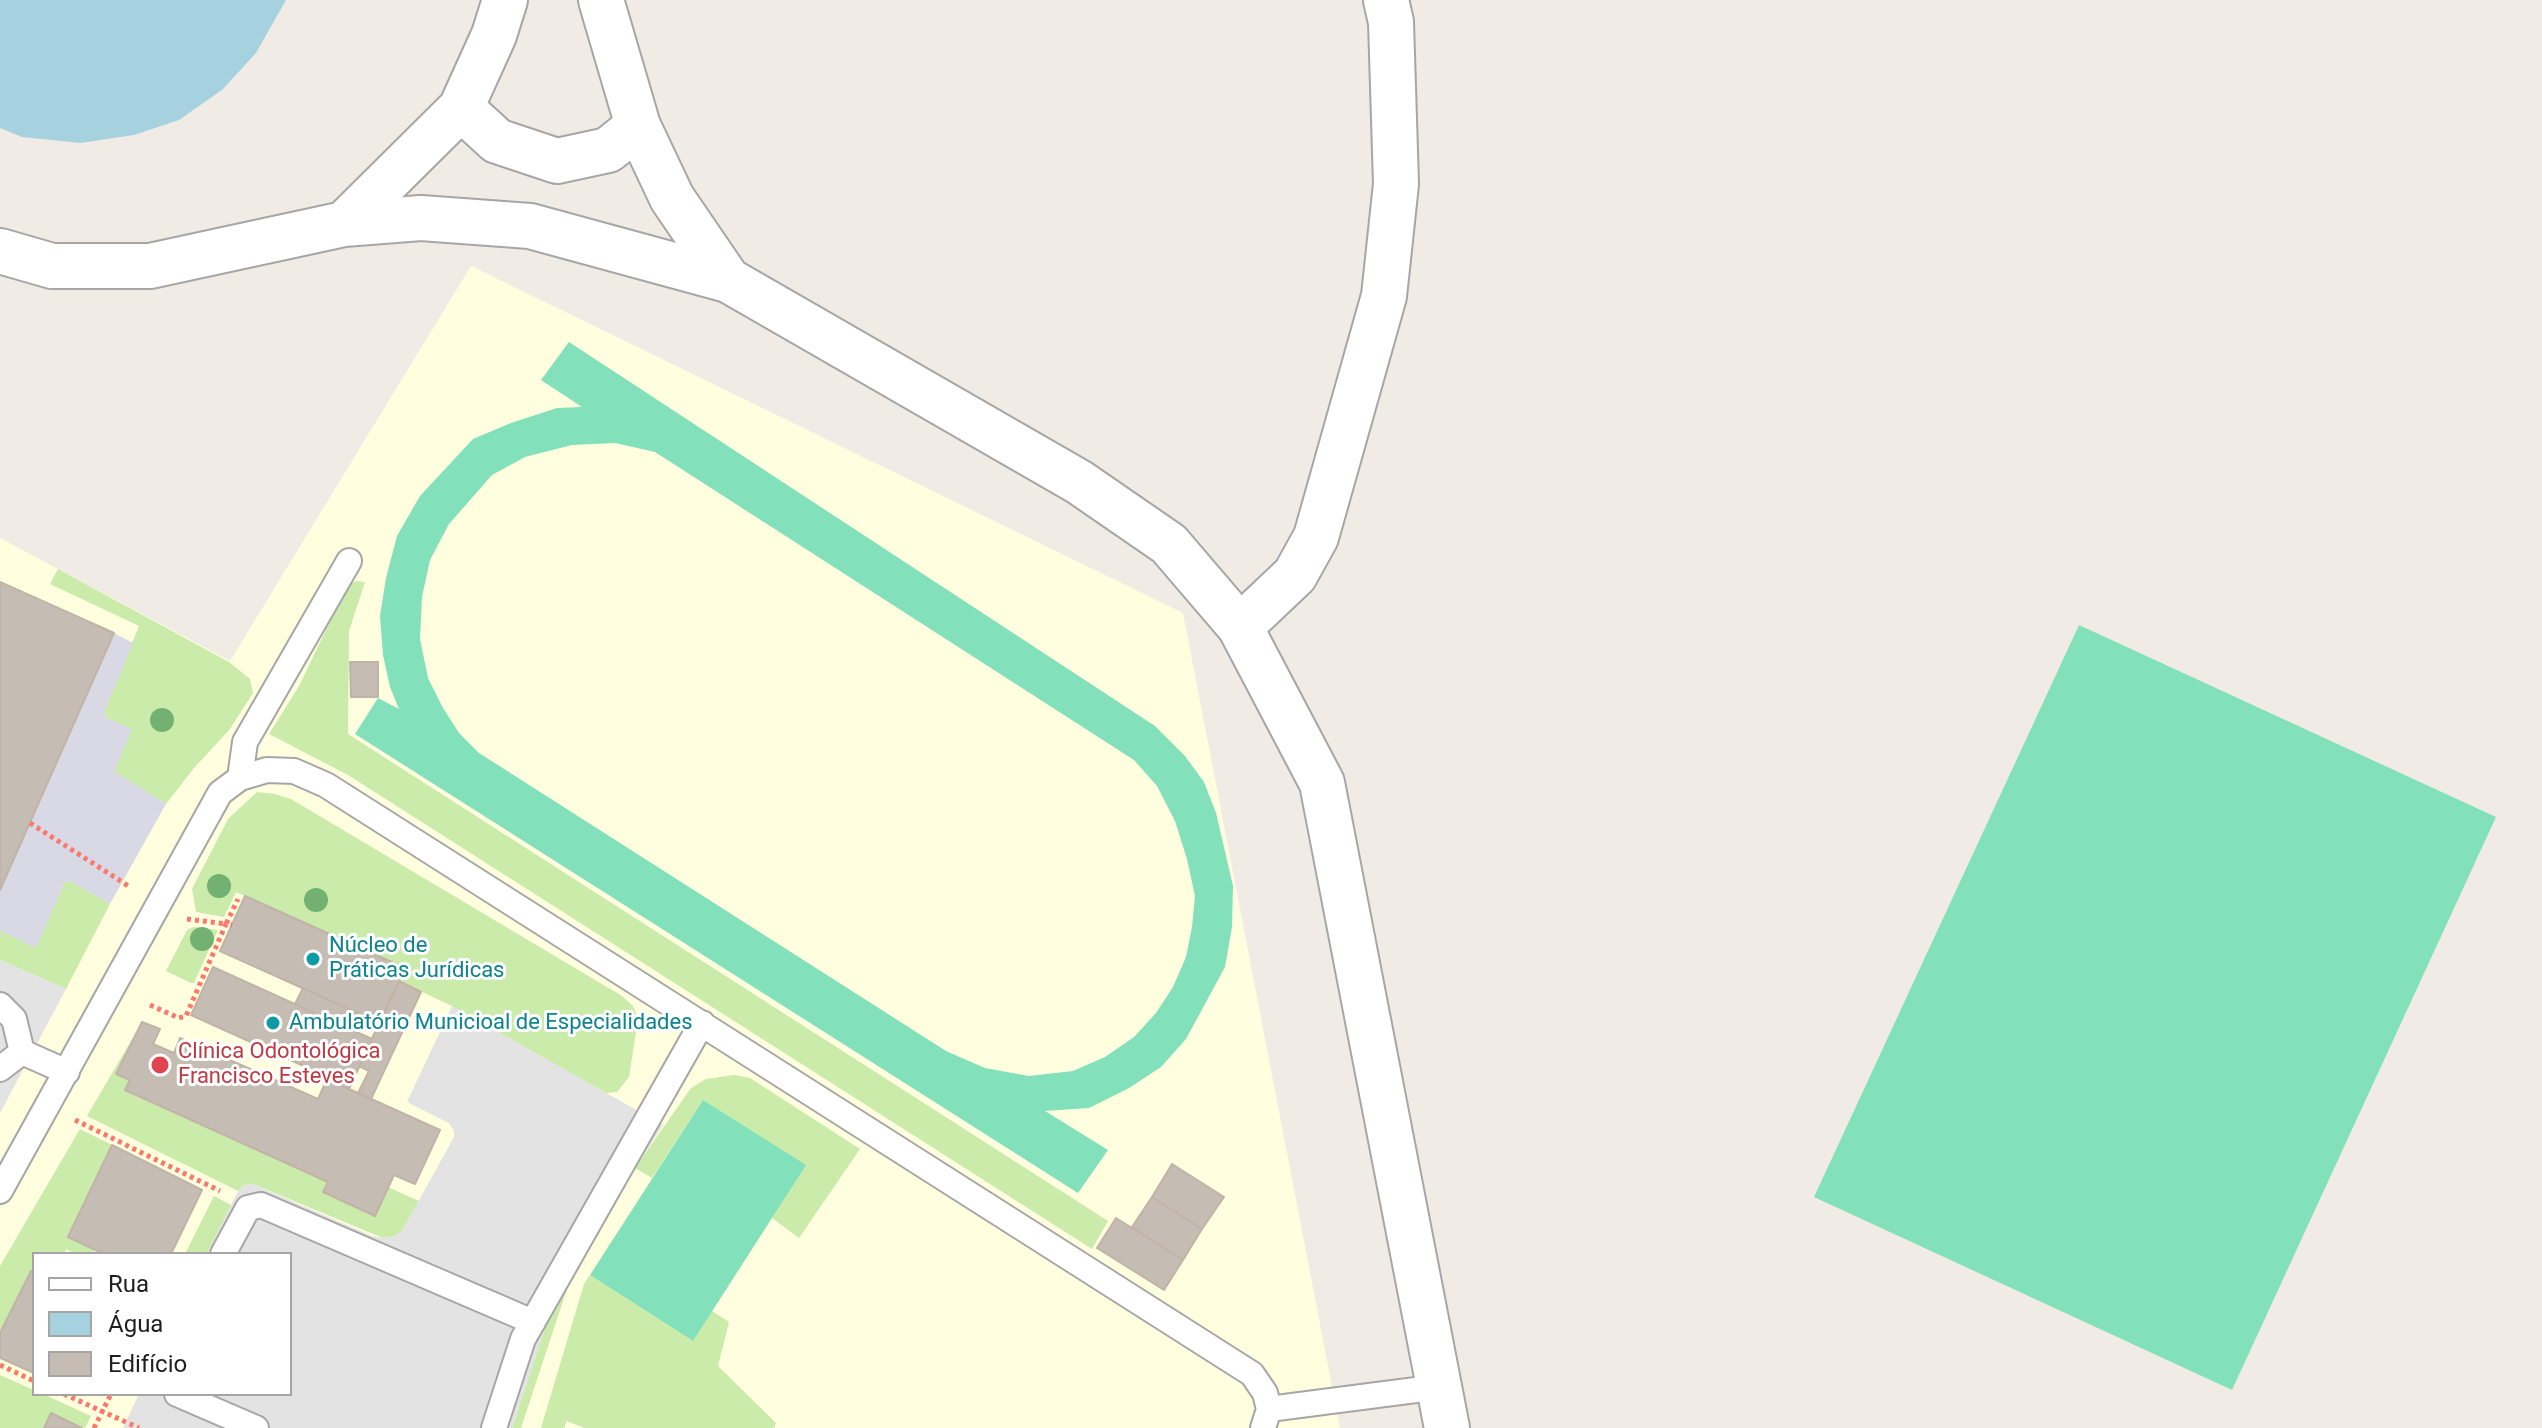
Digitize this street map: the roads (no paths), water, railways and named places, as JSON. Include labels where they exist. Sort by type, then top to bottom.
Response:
[{"type":"street","points":[[344,224],[461,108],[494,35],[505,0]]},
{"type":"street","points":[[601,0],[638,126],[672,198],[728,280]]},
{"type":"street","points":[[1240,627],[1295,575],[1316,537],[1384,296],[1396,184],[1391,22],[1386,0]]},
{"type":"street","points":[[461,108],[497,141],[557,161],[608,150],[638,126]]},
{"type":"street","points":[[0,251],[52,266],[150,266],[344,224],[421,218],[530,226],[728,280],[1079,482],[1169,544],[1240,627],[1322,783],[1443,1408]]},
{"type":"lane","points":[[240,778],[245,742],[349,561]]},
{"type":"lane","points":[[0,1191],[220,793],[240,778],[267,770],[294,771],[326,785],[1252,1374],[1265,1393],[1266,1419],[1443,1408]]},
{"type":"lane","points":[[0,1005],[14,1019],[22,1052]]},
{"type":"lane","points":[[494,1428],[511,1371],[533,1322],[702,1023]]},
{"type":"lane","points":[[22,1052],[67,1072]]},
{"type":"lane","points":[[0,1069],[22,1052]]},
{"type":"lane","points":[[224,1252],[248,1208],[261,1205],[533,1322]]},
{"type":"lane","points":[[182,1396],[256,1428]]},
{"type":"water","points":[[0,0],[286,0],[256,53],[222,90],[179,120],[134,135],[80,143],[22,137],[0,128]]},
{"type":"place","name":"Núcleo de Práticas Jurídicas","points":[[313,959]]},
{"type":"place","name":"Ambulatório Municioal de Especialidades","points":[[273,1023]]},
{"type":"place","name":"Clínica Odontológica Francisco Esteves","points":[[160,1065]]}]
